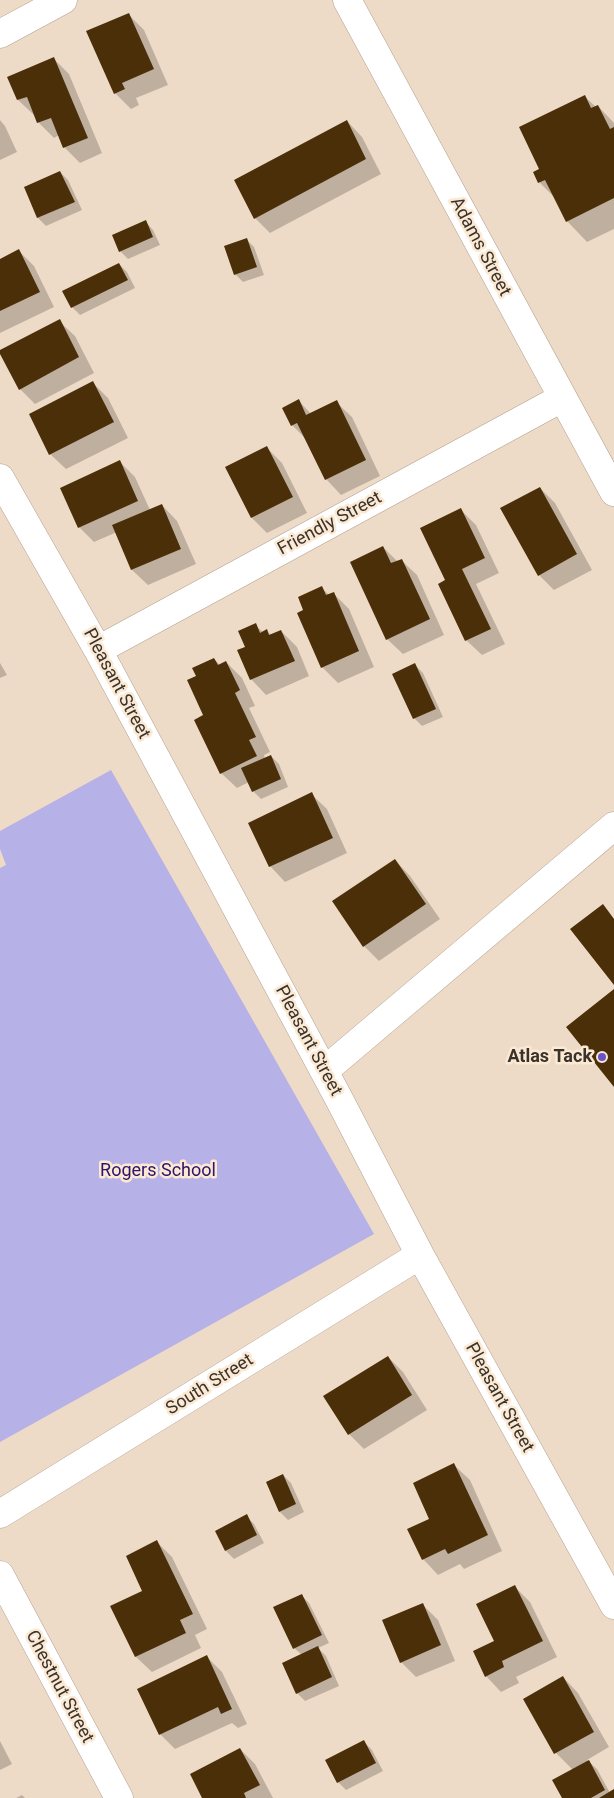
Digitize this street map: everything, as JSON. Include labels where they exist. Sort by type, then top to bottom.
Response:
[{"type":"street","points":[[0,34],[63,0]]},
{"type":"street","name":"Adams Street","points":[[347,0],[614,492]]},
{"type":"street","name":"Friendly Street","points":[[98,650],[562,398]]},
{"type":"street","name":"Pleasant Street","points":[[0,478],[98,650],[324,1071],[420,1255],[614,1605]]},
{"type":"street","points":[[324,1071],[614,826]]},
{"type":"street","name":"South Street","points":[[0,1514],[420,1255]]},
{"type":"street","name":"Chestnut Street","points":[[0,1576],[119,1798]]},
{"type":"green space","name":"Rogers School","points":[[111,770],[374,1234],[0,1442],[0,868],[6,865],[0,849],[0,831]]},
{"type":"building","points":[[129,13],[154,69],[122,83],[125,89],[114,94],[86,31]]},
{"type":"building","points":[[54,57],[88,138],[63,148],[51,118],[37,123],[27,97],[17,100],[7,77]]},
{"type":"building","points":[[585,95],[591,108],[598,105],[610,129],[614,127],[614,198],[566,222],[545,180],[538,183],[533,172],[539,169],[519,127]]},
{"type":"building","points":[[347,120],[366,159],[254,219],[234,180]]},
{"type":"building","points":[[60,171],[75,202],[37,218],[24,187]]},
{"type":"building","points":[[146,220],[153,237],[119,252],[112,235]]},
{"type":"building","points":[[247,238],[257,267],[234,275],[224,246]]},
{"type":"building","points":[[19,249],[40,292],[0,311],[0,259]]},
{"type":"building","points":[[119,263],[128,280],[71,308],[62,291]]},
{"type":"building","points":[[60,319],[79,357],[19,390],[0,354],[0,350]]},
{"type":"building","points":[[93,381],[114,422],[49,455],[29,414]]},
{"type":"building","points":[[299,399],[306,415],[337,400],[366,460],[325,480],[297,423],[291,426],[282,408]]},
{"type":"building","points":[[267,446],[293,497],[251,518],[225,467]]},
{"type":"building","points":[[120,460],[138,501],[78,528],[60,488]]},
{"type":"building","points":[[540,487],[577,554],[538,576],[500,508]]},
{"type":"building","points":[[162,504],[181,549],[131,570],[112,525]]},
{"type":"building","points":[[461,508],[485,558],[462,569],[491,629],[465,641],[438,584],[445,580],[420,528]]},
{"type":"building","points":[[383,546],[391,563],[402,559],[430,619],[386,640],[350,562]]},
{"type":"building","points":[[322,586],[326,595],[334,592],[359,651],[321,668],[297,613],[303,610],[298,597]]},
{"type":"building","points":[[256,623],[260,633],[267,629],[269,635],[281,630],[295,661],[250,680],[237,650],[245,647],[238,631]]},
{"type":"building","points":[[214,658],[218,665],[226,661],[240,690],[235,693],[256,737],[249,740],[257,756],[220,774],[194,720],[203,715],[187,680],[196,676],[192,668]]},
{"type":"building","points":[[415,663],[436,709],[413,719],[392,674]]},
{"type":"building","points":[[271,755],[281,779],[252,792],[241,768]]},
{"type":"building","points":[[312,792],[333,838],[269,867],[248,823]]},
{"type":"building","points":[[395,859],[426,904],[363,947],[332,901]]},
{"type":"building","points":[[603,904],[614,919],[614,985],[570,929]]},
{"type":"building","name":"Atlas Tack","points":[[614,989],[614,1087],[566,1027]]},
{"type":"building","points":[[388,1356],[412,1395],[348,1435],[323,1396]]},
{"type":"building","points":[[454,1463],[488,1535],[448,1554],[445,1549],[422,1560],[407,1529],[429,1519],[413,1483]]},
{"type":"building","points":[[283,1474],[296,1504],[279,1512],[266,1482]]},
{"type":"building","points":[[247,1514],[257,1535],[225,1551],[215,1531]]},
{"type":"building","points":[[157,1540],[193,1614],[180,1620],[186,1633],[135,1657],[110,1606],[142,1591],[126,1556]]},
{"type":"building","points":[[515,1585],[543,1641],[502,1661],[504,1667],[485,1677],[473,1651],[494,1641],[476,1604]]},
{"type":"building","points":[[302,1594],[322,1635],[293,1649],[273,1607]]},
{"type":"building","points":[[423,1603],[441,1645],[400,1663],[382,1620]]},
{"type":"building","points":[[318,1646],[332,1677],[296,1694],[282,1663]]},
{"type":"building","points":[[207,1655],[232,1709],[221,1714],[218,1707],[159,1735],[137,1689]]},
{"type":"building","points":[[563,1676],[594,1732],[554,1754],[523,1699]]},
{"type":"building","points":[[364,1740],[376,1763],[337,1783],[325,1760]]},
{"type":"building","points":[[240,1748],[260,1785],[244,1793],[246,1798],[202,1798],[190,1774]]},
{"type":"building","points":[[589,1760],[605,1790],[591,1798],[562,1798],[552,1780]]},
{"type":"building","points":[[614,1789],[614,1798],[599,1798]]},
{"type":"place","name":"Atlas Tack","points":[[602,1057]]}]
